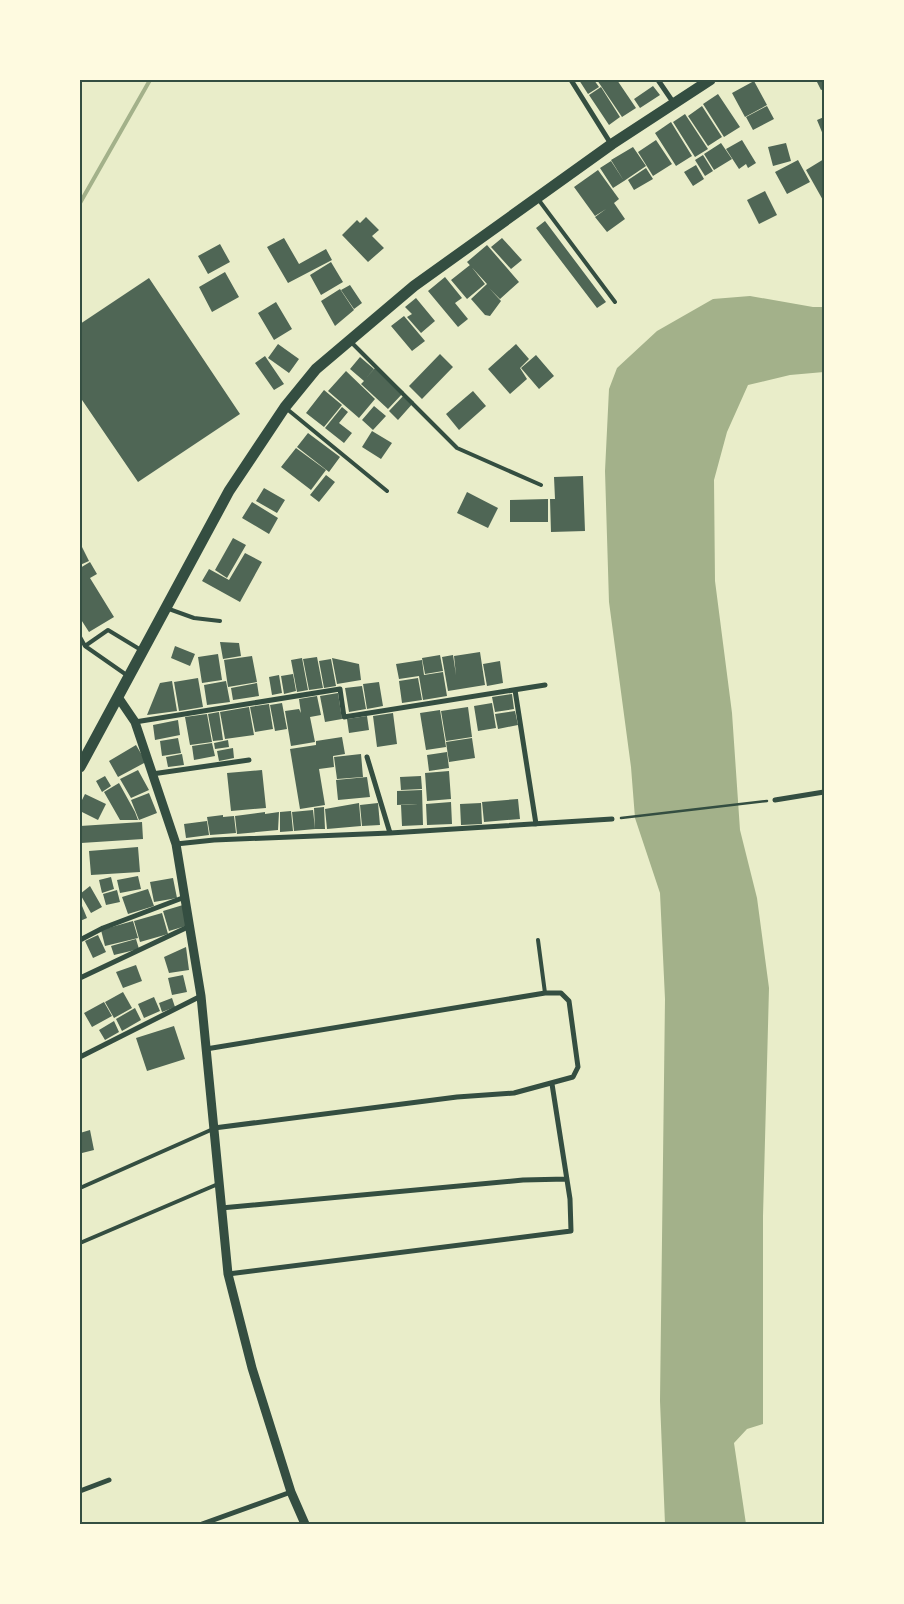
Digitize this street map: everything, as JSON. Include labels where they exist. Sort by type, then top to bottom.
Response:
[{"type":"main road","points":[[80,767],[228,491],[285,407],[316,368],[414,286],[612,144],[710,80]]},
{"type":"street","points":[[571,80],[612,144]]},
{"type":"street","points":[[658,80],[674,102]]},
{"type":"street","points":[[135,722],[340,689],[344,717],[545,684]]},
{"type":"street","points":[[515,690],[536,824]]},
{"type":"street","points":[[118,697],[135,722],[176,844],[201,996],[220,1209],[228,1274],[252,1368],[291,1492],[305,1524]]},
{"type":"street","points":[[367,757],[390,833]]},
{"type":"street","points":[[152,774],[249,760]]},
{"type":"street","points":[[775,800],[824,792]]},
{"type":"street","points":[[176,844],[214,840],[390,833],[612,819]]},
{"type":"street","points":[[80,940],[103,928],[186,897]]},
{"type":"street","points":[[80,978],[190,926]]},
{"type":"street","points":[[206,1049],[545,994],[561,993],[569,1001],[578,1067],[573,1078],[514,1093],[457,1097],[214,1128]]},
{"type":"street","points":[[80,1057],[201,996]]},
{"type":"street","points":[[228,1274],[571,1231],[567,1179],[552,1084]]},
{"type":"street","points":[[220,1209],[523,1180],[567,1179]]},
{"type":"street","points":[[80,1491],[109,1480]]},
{"type":"street","points":[[202,1524],[291,1492]]},
{"type":"lane","points":[[536,197],[615,302]]},
{"type":"lane","points":[[349,340],[457,448],[541,485]]},
{"type":"lane","points":[[285,407],[387,491]]},
{"type":"lane","points":[[166,608],[205,620],[220,621]]},
{"type":"lane","points":[[85,646],[110,630],[143,652]]},
{"type":"lane","points":[[80,637],[85,646],[129,677]]},
{"type":"lane","points":[[538,940],[545,994]]},
{"type":"lane","points":[[80,1188],[214,1128]]},
{"type":"lane","points":[[80,1243],[218,1184]]},
{"type":"path","points":[[627,818],[775,800]]},
{"type":"shaded area","points":[[750,296],[813,307],[824,307],[824,372],[790,375],[748,385],[727,432],[714,480],[715,581],[732,713],[740,830],[757,898],[769,988],[763,1216],[763,1424],[747,1429],[734,1443],[746,1524],[665,1524],[660,1401],[665,999],[660,893],[635,818],[631,767],[609,602],[605,471],[609,389],[617,368],[657,331],[713,299]]},
{"type":"building","points":[[579,80],[594,80],[599,87],[588,94]]},
{"type":"building","points":[[597,80],[617,80],[636,108],[622,117]]},
{"type":"building","points":[[816,80],[824,80],[824,89],[821,90]]},
{"type":"building","points":[[754,81],[767,105],[745,117],[732,93]]},
{"type":"building","points":[[653,86],[660,95],[640,108],[634,99]]},
{"type":"building","points":[[601,87],[620,117],[609,125],[589,95]]},
{"type":"building","points":[[718,94],[740,127],[724,137],[703,104]]},
{"type":"building","points":[[702,106],[722,137],[708,146],[688,116]]},
{"type":"building","points":[[767,106],[774,119],[753,130],[746,117]]},
{"type":"building","points":[[685,114],[708,149],[695,157],[673,122]]},
{"type":"building","points":[[824,117],[824,137],[817,120]]},
{"type":"building","points":[[671,122],[692,156],[676,166],[655,133]]},
{"type":"building","points":[[656,140],[672,164],[653,176],[638,152]]},
{"type":"building","points":[[742,140],[756,163],[748,168],[746,164],[739,169],[726,149]]},
{"type":"building","points":[[721,143],[732,159],[714,170],[704,154]]},
{"type":"building","points":[[786,143],[791,161],[773,166],[768,147]]},
{"type":"building","points":[[633,147],[646,166],[624,181],[611,160]]},
{"type":"building","points":[[703,155],[713,171],[705,176],[695,160]]},
{"type":"building","points":[[824,159],[824,202],[806,170]]},
{"type":"building","points":[[798,160],[810,182],[787,194],[775,172]]},
{"type":"building","points":[[611,161],[624,181],[613,188],[600,168]]},
{"type":"building","points":[[696,165],[704,179],[693,186],[684,172]]},
{"type":"building","points":[[646,168],[653,179],[634,190],[628,180]]},
{"type":"building","points":[[598,170],[619,199],[614,203],[625,219],[607,232],[595,217],[606,209],[595,216],[574,187]]},
{"type":"building","points":[[765,191],[777,215],[759,224],[747,200]]},
{"type":"building","points":[[366,217],[379,230],[372,236],[384,248],[368,262],[342,235],[357,220],[360,223]]},
{"type":"building","points":[[545,221],[606,302],[597,308],[536,228]]},
{"type":"building","points":[[284,238],[299,264],[326,249],[332,260],[288,283],[267,247]]},
{"type":"building","points":[[502,238],[522,260],[511,269],[491,247]]},
{"type":"building","points":[[220,244],[230,262],[208,274],[198,256]]},
{"type":"building","points":[[487,245],[519,282],[500,299],[489,288],[501,301],[490,316],[485,315],[471,299],[487,284],[467,262]]},
{"type":"building","points":[[331,262],[343,282],[321,295],[310,275]]},
{"type":"building","points":[[470,265],[485,284],[467,299],[451,280]]},
{"type":"building","points":[[225,272],[239,297],[212,312],[199,287]]},
{"type":"building","points":[[445,277],[462,298],[455,303],[468,319],[458,327],[428,291]]},
{"type":"building","points":[[149,278],[240,414],[138,482],[80,397],[80,324]]},
{"type":"building","points":[[350,285],[362,303],[354,309],[341,290]]},
{"type":"building","points":[[340,289],[354,310],[335,326],[321,301]]},
{"type":"building","points":[[416,298],[435,321],[421,333],[407,317],[412,314],[405,307]]},
{"type":"building","points":[[276,302],[292,329],[274,340],[258,313]]},
{"type":"building","points":[[404,316],[425,341],[412,351],[391,326]]},
{"type":"building","points":[[278,344],[299,359],[289,373],[268,358]]},
{"type":"building","points":[[516,344],[529,359],[520,368],[527,379],[510,394],[488,369]]},
{"type":"building","points":[[440,354],[453,367],[422,399],[409,386]]},
{"type":"building","points":[[536,355],[554,376],[539,389],[521,368]]},
{"type":"building","points":[[265,356],[284,384],[274,390],[255,363]]},
{"type":"building","points":[[360,357],[374,369],[366,378],[376,367],[404,392],[388,409],[361,384],[364,381],[350,369]]},
{"type":"building","points":[[346,371],[375,399],[359,418],[328,391]]},
{"type":"building","points":[[324,390],[342,405],[324,427],[306,413]]},
{"type":"building","points":[[473,391],[486,406],[459,430],[446,414]]},
{"type":"building","points":[[405,394],[414,402],[398,420],[389,411]]},
{"type":"building","points":[[374,406],[386,416],[373,430],[362,420]]},
{"type":"building","points":[[342,407],[348,412],[339,423],[352,433],[344,443],[325,428]]},
{"type":"building","points":[[372,431],[392,443],[381,459],[362,447]]},
{"type":"building","points":[[308,433],[340,457],[329,472],[297,447]]},
{"type":"building","points":[[296,448],[326,470],[311,490],[281,467]]},
{"type":"building","points":[[326,475],[335,482],[319,502],[310,495]]},
{"type":"building","points":[[583,476],[585,531],[551,532],[550,499],[555,499],[554,477]]},
{"type":"building","points":[[264,488],[285,500],[277,513],[256,501]]},
{"type":"building","points":[[467,492],[498,508],[488,528],[457,513]]},
{"type":"building","points":[[548,499],[548,522],[510,522],[510,500]]},
{"type":"building","points":[[252,502],[278,518],[269,534],[242,518]]},
{"type":"building","points":[[233,538],[246,545],[227,578],[215,570]]},
{"type":"building","points":[[80,543],[89,561],[80,565]]},
{"type":"building","points":[[245,553],[262,562],[240,602],[202,581],[209,569],[229,580]]},
{"type":"building","points":[[90,562],[97,574],[90,578],[114,617],[89,632],[80,618],[80,568]]},
{"type":"building","points":[[220,642],[239,643],[241,656],[223,659]]},
{"type":"building","points":[[175,646],[195,654],[190,666],[171,658]]},
{"type":"building","points":[[480,652],[485,685],[448,691],[442,657],[453,655],[456,675],[454,656]]},
{"type":"building","points":[[218,654],[222,680],[202,683],[198,657]]},
{"type":"building","points":[[440,655],[443,671],[425,674],[422,658]]},
{"type":"building","points":[[252,656],[257,682],[228,687],[224,660]]},
{"type":"building","points":[[317,657],[323,688],[309,690],[303,659]]},
{"type":"building","points":[[302,658],[308,690],[297,692],[291,660]]},
{"type":"building","points":[[332,658],[359,664],[361,680],[337,684]]},
{"type":"building","points":[[331,659],[336,686],[324,688],[319,661]]},
{"type":"building","points":[[422,660],[424,675],[443,672],[447,696],[423,700],[419,676],[399,679],[396,664]]},
{"type":"building","points":[[500,661],[503,683],[487,686],[483,664]]},
{"type":"building","points":[[293,674],[296,691],[284,694],[281,676]]},
{"type":"building","points":[[279,675],[282,693],[272,695],[269,677]]},
{"type":"building","points":[[198,678],[203,707],[179,711],[174,682]]},
{"type":"building","points":[[418,678],[422,700],[402,703],[399,681]]},
{"type":"building","points":[[172,681],[177,711],[147,715],[160,683]]},
{"type":"building","points":[[226,681],[230,702],[207,705],[204,685]]},
{"type":"building","points":[[379,682],[383,706],[367,709],[363,684]]},
{"type":"building","points":[[257,683],[259,696],[233,700],[231,688]]},
{"type":"building","points":[[362,686],[366,709],[349,712],[345,688]]},
{"type":"building","points":[[338,693],[342,719],[325,722],[320,696]]},
{"type":"building","points":[[512,694],[514,709],[495,712],[492,697]]},
{"type":"building","points":[[317,696],[321,715],[310,717],[315,742],[291,746],[285,711],[299,709],[301,713],[299,699]]},
{"type":"building","points":[[282,703],[287,729],[275,731],[270,705]]},
{"type":"building","points":[[492,703],[496,728],[478,731],[474,706]]},
{"type":"building","points":[[269,704],[273,729],[255,732],[250,707]]},
{"type":"building","points":[[249,707],[254,735],[225,739],[220,712]]},
{"type":"building","points":[[468,707],[472,737],[446,741],[441,711]]},
{"type":"building","points":[[440,710],[446,747],[426,750],[420,713]]},
{"type":"building","points":[[515,711],[518,725],[498,729],[495,714]]},
{"type":"building","points":[[219,712],[223,740],[213,741],[208,714]]},
{"type":"building","points":[[393,713],[397,744],[377,747],[373,716]]},
{"type":"building","points":[[207,714],[212,742],[190,745],[185,717]]},
{"type":"building","points":[[367,716],[369,730],[349,733],[347,719]]},
{"type":"building","points":[[178,720],[180,735],[155,740],[153,725]]},
{"type":"building","points":[[342,737],[345,754],[333,756],[334,767],[319,769],[325,805],[300,809],[290,749],[316,745],[316,741]]},
{"type":"building","points":[[178,738],[181,753],[162,756],[160,741]]},
{"type":"building","points":[[472,738],[475,758],[449,762],[446,742]]},
{"type":"building","points":[[228,740],[229,747],[215,749],[214,743]]},
{"type":"building","points":[[212,743],[215,756],[194,760],[192,746]]},
{"type":"building","points":[[136,745],[146,762],[118,777],[109,761]]},
{"type":"building","points":[[233,748],[234,758],[219,761],[217,751]]},
{"type":"building","points":[[447,752],[449,768],[429,771],[427,755]]},
{"type":"building","points":[[182,754],[184,765],[168,767],[166,757]]},
{"type":"building","points":[[361,754],[363,777],[337,779],[334,757]]},
{"type":"building","points":[[138,770],[149,790],[131,798],[120,779]]},
{"type":"building","points":[[262,770],[266,808],[231,811],[227,773]]},
{"type":"building","points":[[449,771],[451,799],[427,801],[425,773]]},
{"type":"building","points":[[105,776],[111,786],[102,792],[96,781]]},
{"type":"building","points":[[421,776],[422,789],[401,790],[400,777]]},
{"type":"building","points":[[367,777],[370,797],[338,800],[336,780]]},
{"type":"building","points":[[119,783],[138,820],[120,820],[104,792]]},
{"type":"building","points":[[422,790],[423,825],[402,826],[401,805],[418,804],[397,805],[397,791]]},
{"type":"building","points":[[149,793],[157,813],[139,820],[131,800]]},
{"type":"building","points":[[85,794],[106,804],[98,820],[80,811],[80,804]]},
{"type":"building","points":[[518,799],[520,819],[484,822],[482,802]]},
{"type":"building","points":[[451,802],[452,824],[427,825],[426,804]]},
{"type":"building","points":[[359,803],[361,826],[327,829],[325,809]]},
{"type":"building","points":[[378,803],[380,825],[362,826],[360,805]]},
{"type":"building","points":[[481,803],[482,824],[461,825],[460,804]]},
{"type":"building","points":[[324,807],[325,829],[315,829],[314,808]]},
{"type":"building","points":[[313,810],[315,829],[294,831],[292,812]]},
{"type":"building","points":[[291,811],[293,831],[280,832],[280,812]]},
{"type":"building","points":[[265,812],[265,814],[279,812],[278,830],[237,834],[235,816]]},
{"type":"building","points":[[223,815],[223,817],[234,816],[236,833],[210,835],[207,817]]},
{"type":"building","points":[[207,821],[209,835],[186,838],[184,824]]},
{"type":"building","points":[[142,822],[143,839],[81,843],[80,826]]},
{"type":"building","points":[[138,847],[140,872],[91,875],[89,851]]},
{"type":"building","points":[[138,876],[141,889],[120,893],[117,880]]},
{"type":"building","points":[[111,877],[114,889],[102,893],[99,880]]},
{"type":"building","points":[[173,878],[177,898],[154,902],[150,882]]},
{"type":"building","points":[[90,886],[102,907],[91,913],[80,894]]},
{"type":"building","points":[[148,889],[154,906],[128,914],[122,897]]},
{"type":"building","points":[[117,890],[120,902],[106,905],[103,894]]},
{"type":"building","points":[[80,901],[87,918],[80,921]]},
{"type":"building","points":[[183,905],[189,925],[169,931],[163,911]]},
{"type":"building","points":[[162,913],[168,934],[140,942],[134,921]]},
{"type":"building","points":[[133,921],[138,938],[105,946],[101,930]]},
{"type":"building","points":[[98,935],[106,952],[93,958],[85,941]]},
{"type":"building","points":[[136,939],[139,949],[114,955],[111,946]]},
{"type":"building","points":[[186,947],[189,970],[169,973],[164,957]]},
{"type":"building","points":[[136,965],[142,981],[123,988],[116,972]]},
{"type":"building","points":[[183,975],[187,992],[172,995],[168,978]]},
{"type":"building","points":[[123,992],[132,1008],[114,1018],[105,1002]]},
{"type":"building","points":[[154,997],[160,1011],[144,1018],[138,1004]]},
{"type":"building","points":[[172,998],[175,1007],[162,1012],[159,1003]]},
{"type":"building","points":[[104,1002],[112,1016],[92,1027],[84,1013]]},
{"type":"building","points":[[135,1008],[141,1020],[122,1031],[116,1019]]},
{"type":"building","points":[[114,1021],[119,1032],[105,1040],[99,1030]]},
{"type":"building","points":[[174,1026],[185,1059],[147,1071],[136,1038]]},
{"type":"building","points":[[90,1130],[94,1150],[82,1153],[80,1133]]},
{"type":"waterway","points":[[80,203],[150,80]]}]
